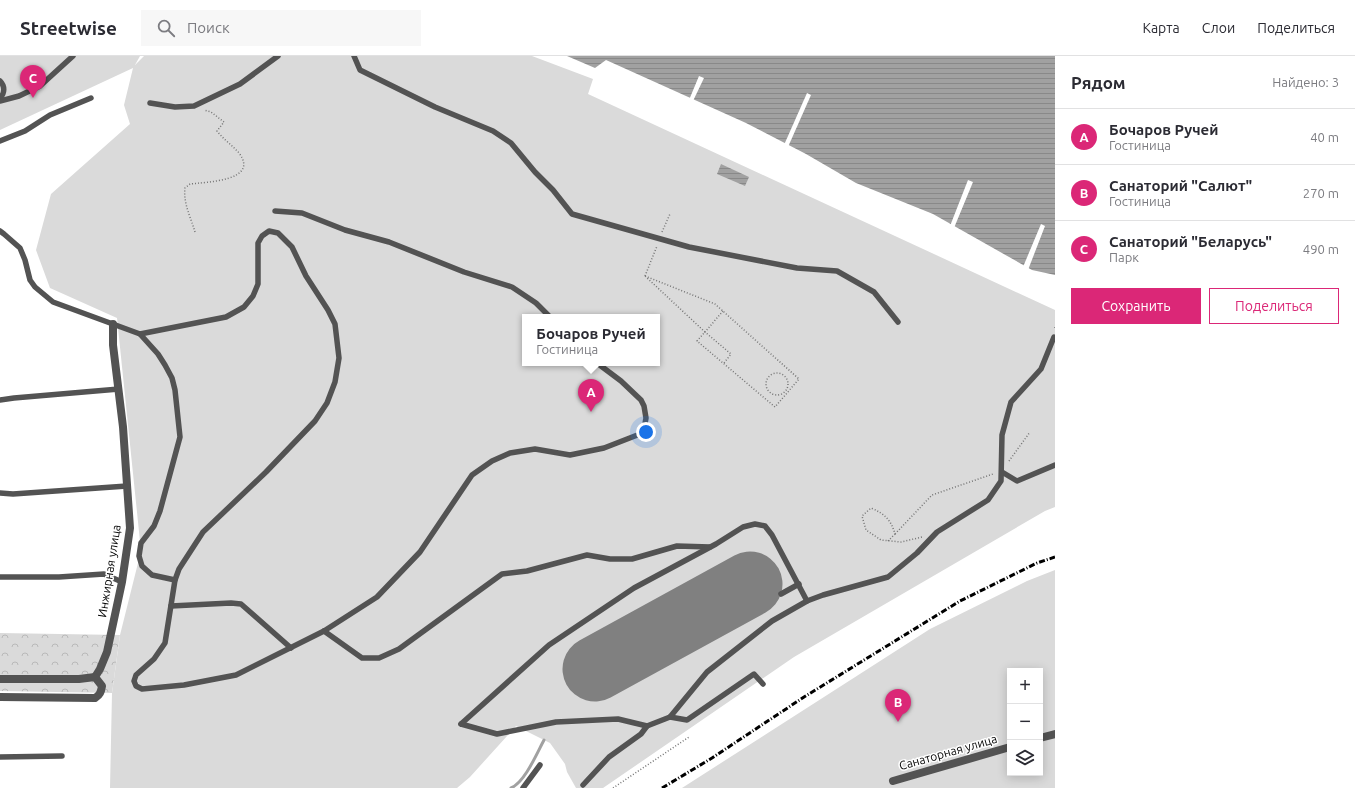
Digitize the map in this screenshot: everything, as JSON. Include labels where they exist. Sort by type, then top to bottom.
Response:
[{"type":"street","name":"Инжирная улица","points":[[95,676],[108,652],[122,582],[130,528],[119,389],[113,345],[113,324]]},
{"type":"street","points":[[0,679],[79,679],[95,676],[102,686],[102,692],[95,698],[0,697]]},
{"type":"street","points":[[1043,737],[1055,734]]},
{"type":"street","name":"Санаторная улица","points":[[892,781],[1007,748]]},
{"type":"lane","points":[[0,100],[19,96],[40,86],[73,56]]},
{"type":"lane","points":[[150,103],[175,107],[194,106],[240,84],[278,56]]},
{"type":"lane","points":[[354,56],[360,70],[435,107],[493,132],[511,143],[535,172],[553,190],[572,214],[689,247],[797,268],[836,271],[874,292],[898,322]]},
{"type":"lane","points":[[0,81],[4,88],[3,95],[0,100]]},
{"type":"lane","points":[[0,141],[25,131],[50,115],[91,98]]},
{"type":"lane","points":[[275,211],[302,214],[345,230],[389,242],[464,272],[512,287],[536,303],[547,314]]},
{"type":"lane","points":[[0,231],[20,248],[30,280],[44,295],[53,302],[140,334],[158,354],[172,378],[175,390],[180,437],[160,511],[154,526],[141,543],[139,556],[142,566],[152,575],[175,580]]},
{"type":"lane","points":[[140,334],[226,317],[244,307],[253,296],[258,284],[258,243],[262,236],[269,231],[278,233],[292,247],[306,276],[328,310],[335,324],[338,358],[335,382],[327,403],[315,421],[266,472],[203,532],[179,569],[175,580],[165,643],[154,659],[136,675],[134,681],[136,686],[142,689],[184,685],[236,675],[324,631],[378,597],[420,552],[472,475],[492,462],[510,453],[535,450],[570,455],[604,448],[640,434],[644,429],[646,418],[644,406],[641,400],[621,381],[602,366]]},
{"type":"lane","points":[[583,785],[608,757],[641,734],[647,726],[670,717],[707,672],[772,621],[807,601],[823,594],[888,577],[917,553],[937,532],[988,500],[1001,480],[1002,436],[1011,402],[1041,368],[1054,338]]},
{"type":"lane","points":[[0,400],[119,389]]},
{"type":"lane","points":[[1002,472],[1017,480],[1055,465]]},
{"type":"lane","points":[[0,493],[13,494],[127,486]]},
{"type":"lane","points":[[647,726],[618,719],[610,719],[556,722],[498,734],[461,724],[549,645],[634,588],[711,547],[743,527],[755,524],[765,526],[772,535],[807,601]]},
{"type":"lane","points":[[324,631],[362,658],[379,658],[399,649],[502,574],[526,572],[587,555],[610,559],[632,559],[677,546],[711,547]]},
{"type":"lane","points":[[0,577],[59,577],[104,574],[122,582]]},
{"type":"lane","points":[[781,594],[799,584]]},
{"type":"lane","points":[[171,606],[231,603],[241,604],[291,648]]},
{"type":"lane","points":[[670,717],[687,720],[754,674],[763,684]]},
{"type":"lane","points":[[0,757],[62,756]]},
{"type":"lane","points":[[523,788],[540,765]]},
{"type":"path","points":[[194,106],[211,112],[224,122],[217,131],[238,152],[244,162],[244,168],[238,174],[230,178],[190,184],[185,188],[184,195],[195,232]]},
{"type":"path","points":[[723,311],[705,332],[697,341],[775,407],[799,379],[723,311],[714,304],[645,276],[705,332],[731,354],[724,363]]},
{"type":"path","points":[[777,372],[785,375],[789,383],[786,393],[777,396],[769,392],[765,384],[768,376],[777,372]]},
{"type":"path","points":[[888,541],[932,495],[1002,472],[1030,432]]},
{"type":"path","points":[[895,534],[892,524],[882,513],[871,508],[862,516],[866,530],[881,540],[901,542],[923,536]]},
{"type":"path","points":[[613,788],[689,737]]},
{"type":"green space","points":[[0,56],[140,56],[135,65],[144,56],[532,56],[593,79],[588,94],[1055,310],[1055,507],[1045,511],[794,657],[603,788],[576,788],[567,772],[565,764],[550,743],[516,726],[470,777],[457,788],[110,788],[112,693],[120,635],[141,551],[117,318],[50,288],[36,250],[51,194],[130,124],[124,105],[133,68],[0,130]]},
{"type":"green space","points":[[1055,570],[1055,788],[682,788],[930,629],[1027,581]]},
{"type":"green space","points":[[0,633],[120,635],[112,693],[0,691]]},
{"type":"shaded area","points":[[567,56],[1055,56],[1055,275],[1032,270],[933,214],[856,183],[806,154],[746,123],[606,60],[595,68]]},
{"type":"shaded area","points":[[721,164],[749,177],[745,186],[717,174]]},
{"type":"pier","points":[[699,76],[704,78],[693,101],[689,100]]},
{"type":"pier","points":[[807,93],[811,95],[788,147],[784,145]]},
{"type":"pier","points":[[968,180],[973,182],[954,228],[950,226]]},
{"type":"pier","points":[[1041,224],[1045,226],[1028,270],[1023,267]]},
{"type":"waterway","points":[[511,788],[516,785],[526,774],[544,740]]},
{"type":"runway","points":[[595,669],[750,584]]},
{"type":"railway","points":[[662,788],[712,758],[804,697],[960,601],[1037,563],[1055,557]]},
{"type":"place","name":"Санаторий \"Беларусь\"","points":[[33,98]]},
{"type":"place","name":"Бочаров Ручей","points":[[591,412]]},
{"type":"place","name":"Санаторий \"Салют\"","points":[[898,722]]}]
